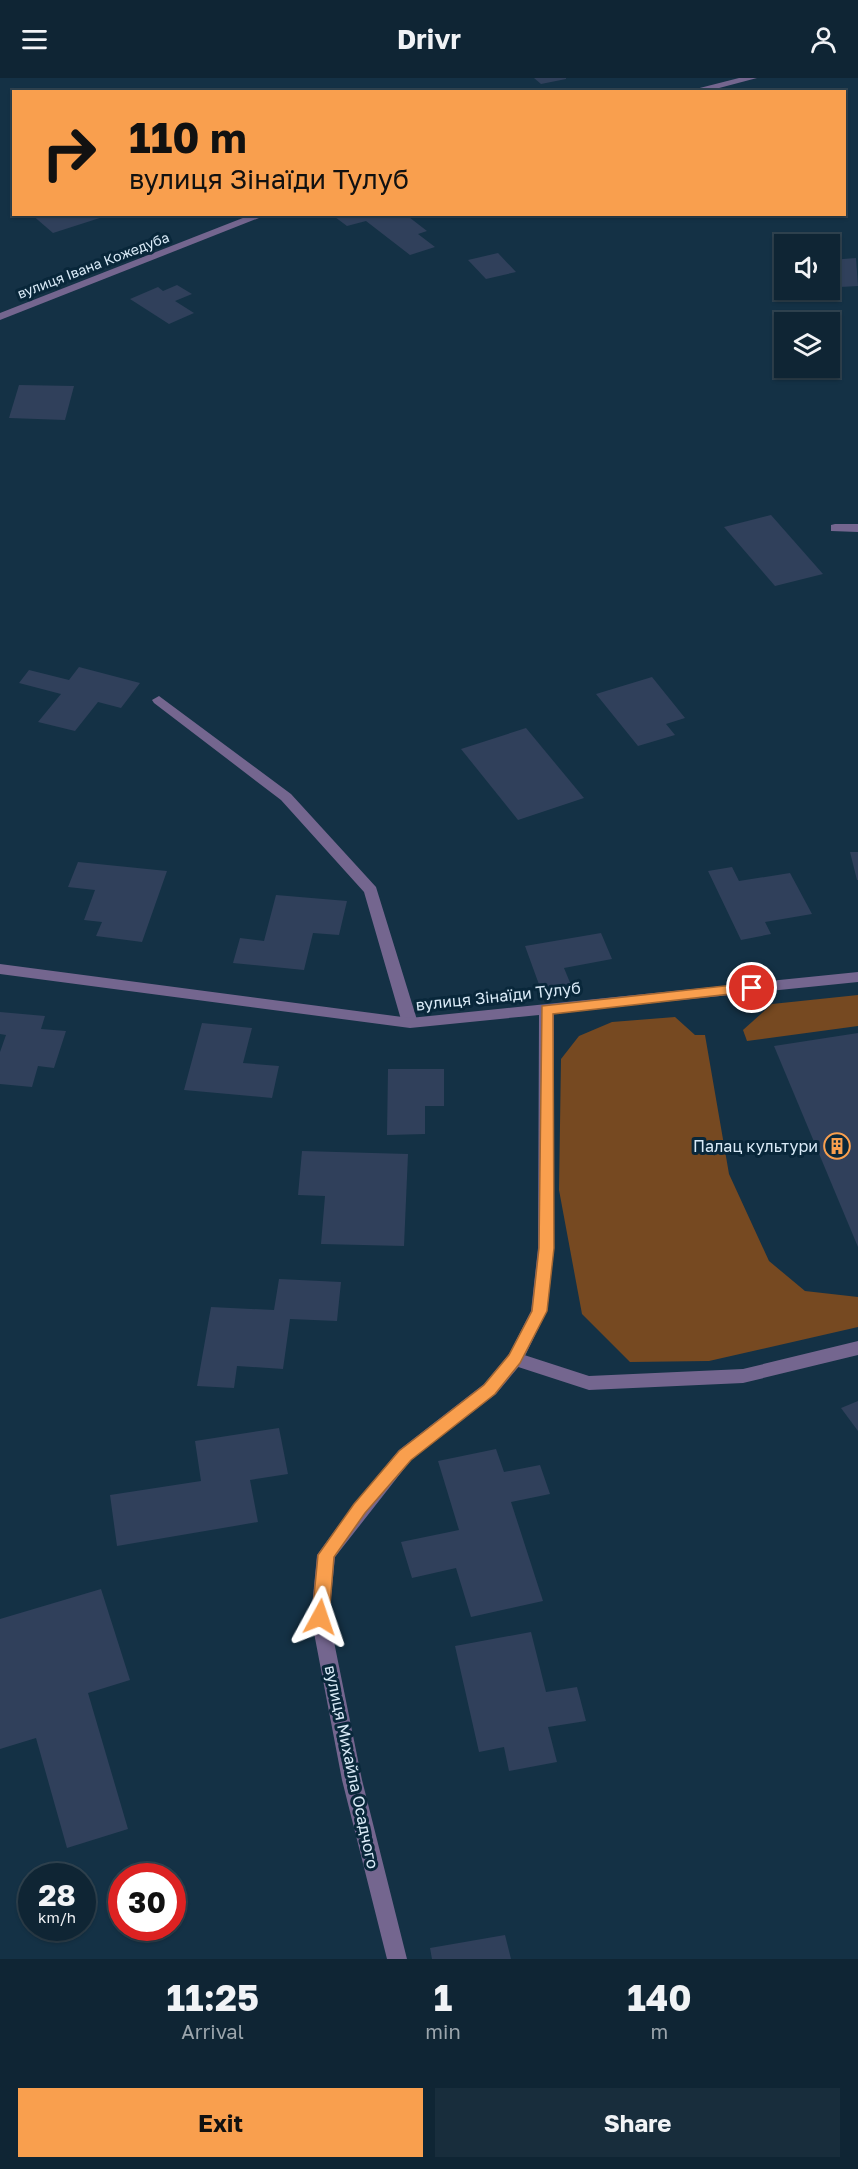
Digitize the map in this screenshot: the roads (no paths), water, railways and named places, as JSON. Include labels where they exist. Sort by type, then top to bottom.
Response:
[{"type":"street","points":[[698,90],[752,78]]},
{"type":"street","name":"вулиця Івана Кожедуба","points":[[0,317],[259,216]]},
{"type":"street","points":[[835,528],[858,528]]},
{"type":"street","points":[[159,700],[286,797],[371,890],[410,1023]]},
{"type":"street","name":"вулиця Зінаїди Тулуб","points":[[0,969],[410,1023],[858,977]]},
{"type":"street","name":"вулиця Михайла Осадчого","points":[[397,1959],[352,1780],[320,1617],[326,1555],[360,1509],[405,1455],[489,1389],[515,1359],[539,1311],[546,1248],[547,1010]]},
{"type":"street","points":[[515,1359],[589,1383],[743,1376],[858,1348]]},
{"type":"place","name":"Палац культури","points":[[837,1146]]}]
